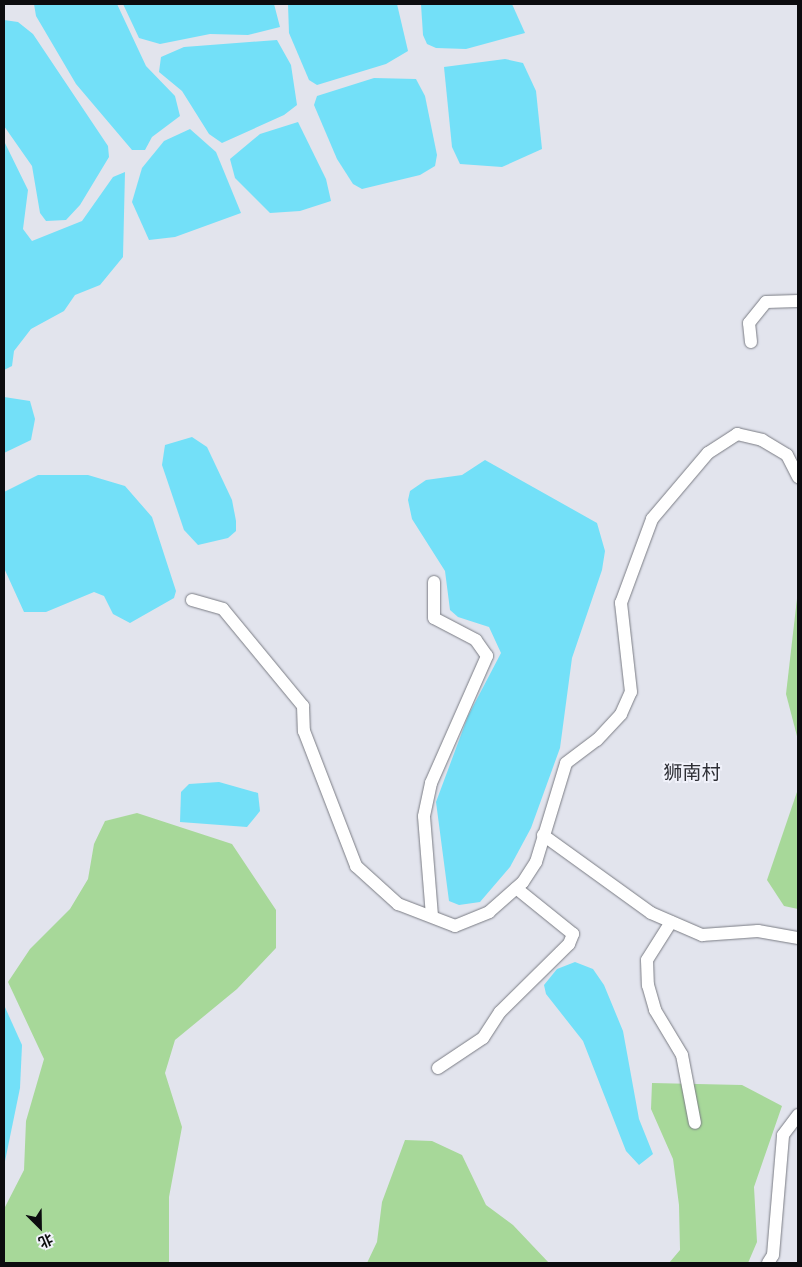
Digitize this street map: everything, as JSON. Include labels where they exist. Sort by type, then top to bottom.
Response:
[{"type":"street","points":[[751,342],[749,323],[766,302],[798,301]]},
{"type":"street","points":[[192,600],[224,609],[303,706],[304,730],[356,866],[398,904],[455,926],[489,912],[516,888],[536,862],[566,763],[597,740],[621,714],[631,692],[621,603],[652,519],[708,453],[737,434],[762,440],[787,455],[798,477]]},
{"type":"street","points":[[432,916],[424,816],[431,782],[487,656],[476,640],[434,618],[434,582]]},
{"type":"street","points":[[543,836],[651,913],[702,935],[758,931],[798,938]]},
{"type":"street","points":[[438,1068],[483,1038],[500,1012],[569,944],[573,934],[516,888]]},
{"type":"street","points":[[672,922],[647,960],[648,986],[655,1010],[682,1055],[695,1123]]},
{"type":"street","points":[[768,1263],[773,1255],[783,1135],[798,1115]]},
{"type":"green space","points":[[798,590],[798,740],[786,694]]},
{"type":"green space","points":[[798,789],[798,909],[784,906],[767,880]]},
{"type":"green space","points":[[137,813],[232,844],[276,910],[276,948],[237,989],[175,1040],[165,1073],[182,1127],[169,1197],[169,1263],[4,1263],[4,1209],[24,1170],[26,1121],[44,1059],[8,982],[30,949],[70,909],[88,879],[94,844],[105,821]]},
{"type":"green space","points":[[652,1083],[742,1085],[782,1106],[754,1187],[757,1242],[748,1263],[669,1263],[680,1250],[679,1205],[673,1159],[651,1109]]},
{"type":"green space","points":[[405,1140],[432,1141],[462,1155],[486,1205],[513,1225],[549,1263],[367,1263],[377,1242],[382,1202]]},
{"type":"water","points":[[34,4],[117,4],[146,66],[175,96],[180,116],[152,137],[145,150],[132,150],[76,84],[36,16]]},
{"type":"water","points":[[123,4],[274,4],[280,27],[248,35],[210,34],[160,44],[139,38]]},
{"type":"water","points":[[288,4],[397,4],[408,51],[386,64],[317,85],[309,80],[289,33]]},
{"type":"water","points":[[421,4],[512,4],[525,33],[466,49],[436,48],[427,44],[423,35]]},
{"type":"water","points":[[4,20],[18,22],[33,34],[108,146],[109,157],[80,205],[66,220],[46,221],[40,213],[32,166],[4,126]]},
{"type":"water","points":[[277,40],[291,65],[297,105],[284,115],[222,143],[209,134],[182,91],[159,72],[161,57],[184,47]]},
{"type":"water","points":[[505,59],[523,63],[536,91],[542,149],[502,167],[460,164],[452,147],[444,67]]},
{"type":"water","points":[[374,78],[416,79],[425,96],[437,155],[435,166],[420,175],[362,189],[353,184],[337,159],[314,105],[317,96]]},
{"type":"water","points":[[298,122],[326,179],[331,201],[300,211],[270,213],[235,178],[230,159],[260,134]]},
{"type":"water","points":[[190,129],[216,152],[241,213],[175,237],[149,240],[132,202],[142,168],[164,141]]},
{"type":"water","points":[[4,141],[28,190],[23,229],[32,241],[82,221],[113,177],[125,172],[123,257],[100,285],[75,295],[64,311],[31,329],[14,351],[12,366],[4,370]]},
{"type":"water","points":[[4,397],[30,401],[35,419],[31,440],[4,453]]},
{"type":"water","points":[[192,437],[207,447],[232,500],[236,521],[236,531],[228,538],[198,545],[184,530],[162,465],[165,445]]},
{"type":"water","points":[[485,460],[597,523],[605,551],[602,570],[572,658],[560,748],[531,828],[510,867],[480,902],[459,905],[449,901],[436,802],[468,716],[501,653],[489,627],[458,617],[450,610],[445,571],[412,519],[408,500],[410,491],[426,480],[462,475]]},
{"type":"water","points":[[38,475],[88,475],[125,486],[152,517],[176,591],[174,598],[130,623],[113,614],[104,596],[94,592],[46,612],[24,612],[4,568],[4,492]]},
{"type":"water","points":[[219,782],[258,793],[260,811],[247,827],[180,822],[181,792],[189,784]]},
{"type":"water","points":[[575,962],[593,969],[604,985],[623,1031],[639,1119],[653,1154],[639,1165],[626,1151],[583,1041],[546,994],[544,985],[557,969]]},
{"type":"water","points":[[4,1005],[22,1045],[20,1088],[4,1166]]},
{"type":"district","name":"狮南村","points":[[692,773]]}]
